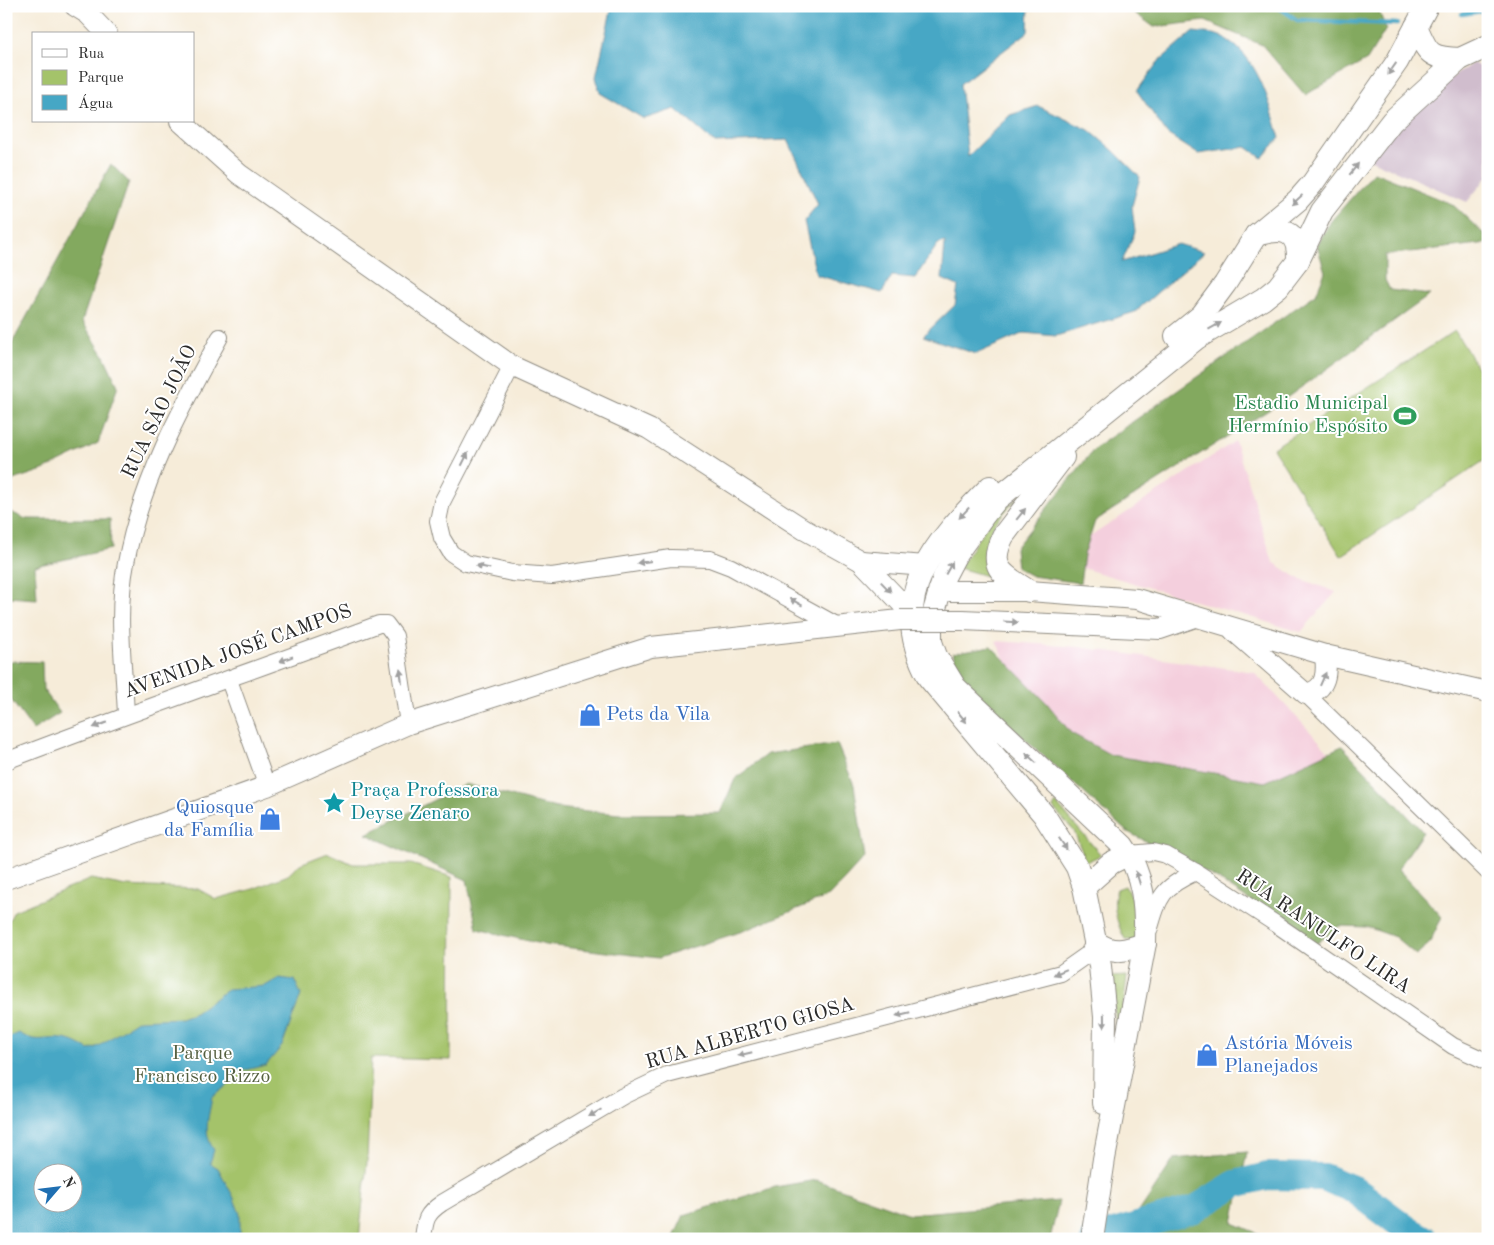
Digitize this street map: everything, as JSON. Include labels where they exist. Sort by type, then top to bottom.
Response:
[{"type":"main road","points":[[1104,1159],[1105,1017],[1095,941],[1084,887],[1068,851],[1044,815],[929,678],[905,616],[914,590],[926,566],[953,525],[992,485],[1202,315],[1225,284],[1256,235],[1298,200],[1312,184],[1397,62],[1418,16],[1427,6]]},
{"type":"main road","points":[[1418,16],[1422,42],[1433,55],[1439,59],[1460,59]]},
{"type":"main road","points":[[1092,1239],[1104,1159],[1145,943],[1146,909],[1139,879],[1129,854],[1109,832],[956,687],[936,656],[931,642],[931,622],[938,591],[956,554],[997,499],[1202,334],[1270,293],[1290,273],[1298,261],[1322,211],[1392,121],[1460,59],[1488,46]]},
{"type":"main road","points":[[1256,235],[1277,229],[1290,234],[1296,241],[1298,261]]},
{"type":"main road","points":[[1029,592],[1005,576],[997,566],[998,546],[1003,536],[1081,432]]},
{"type":"main road","points":[[1084,887],[1111,863],[1129,854]]},
{"type":"main road","points":[[1095,941],[1104,949],[1125,951],[1145,943]]},
{"type":"street","points":[[75,6],[88,14],[105,32]]},
{"type":"street","points":[[181,122],[239,174],[512,366],[649,429],[805,530],[861,561],[905,616]]},
{"type":"street","name":"RUA SÃO JOÃO","points":[[126,715],[121,615],[125,564],[144,492],[174,422],[220,337]]},
{"type":"street","points":[[512,366],[442,502],[438,521],[442,538],[451,553],[466,563],[512,573],[552,576],[671,558],[710,560],[731,567],[838,626]]},
{"type":"street","points":[[861,561],[926,566]]},
{"type":"street","points":[[938,591],[1029,592],[1137,599],[1325,655],[1488,692]]},
{"type":"street","points":[[1137,599],[1160,630]]},
{"type":"street","points":[[7,876],[267,786],[408,724],[651,646],[838,626],[905,616],[1160,630],[1195,617]]},
{"type":"street","name":"AVENIDA JOSÉ CAMPOS","points":[[6,761],[126,715],[229,680],[379,624],[386,624],[395,636],[408,724]]},
{"type":"street","points":[[1230,628],[1306,694],[1488,872]]},
{"type":"street","points":[[1278,671],[1281,662],[1300,648]]},
{"type":"street","points":[[1306,694],[1314,692],[1324,682],[1327,674],[1325,655]]},
{"type":"street","points":[[229,680],[267,786]]},
{"type":"street","name":"RUA RANULFO LIRA","points":[[1129,854],[1153,852],[1166,856],[1196,872],[1276,924],[1453,1046],[1475,1058],[1488,1062]]},
{"type":"street","points":[[1145,943],[1162,894],[1174,882],[1196,872]]},
{"type":"street","name":"RUA ALBERTO GIOSA","points":[[423,1239],[424,1224],[429,1212],[436,1207],[623,1096],[667,1075],[1061,973],[1088,954],[1095,941]]},
{"type":"shaded area","points":[[1473,63],[1488,72],[1488,176],[1467,202],[1369,159],[1408,108]]},
{"type":"shaded area","points":[[1235,441],[1273,562],[1298,578],[1336,592],[1301,632],[1055,560]]},
{"type":"shaded area","points":[[996,641],[1079,647],[1254,672],[1368,793],[1185,790],[1035,723]]},
{"type":"green space","points":[[1125,6],[1377,6],[1386,29],[1367,60],[1305,95],[1262,45],[1205,21],[1154,27]]},
{"type":"green space","points":[[111,164],[129,182],[82,321],[103,354],[118,386],[98,443],[43,470],[13,480],[6,503],[6,354]]},
{"type":"green space","points":[[1374,172],[1452,204],[1488,238],[1488,243],[1385,255],[1385,280],[1390,290],[1430,295],[1278,404],[1095,521],[1084,555],[1080,583],[1032,576],[1017,568],[1015,548],[1095,448],[1316,294],[1325,272],[1317,245],[1331,221]]},
{"type":"green space","name":"Estadio Municipal Hermínio Espósito","points":[[1455,331],[1488,385],[1488,458],[1341,556],[1273,448]]},
{"type":"green space","points":[[1028,490],[1004,512],[991,530],[987,540],[986,551],[988,561],[997,579],[959,568],[991,519]]},
{"type":"green space","points":[[6,510],[26,519],[110,519],[111,549],[35,566],[37,599],[6,597]]},
{"type":"green space","points":[[991,646],[1046,702],[1071,733],[1111,755],[1265,782],[1342,746],[1423,832],[1398,869],[1442,917],[1429,944],[1416,955],[1395,937],[1367,927],[1339,926],[1315,945],[1216,878],[1126,831],[960,680],[953,653]]},
{"type":"green space","points":[[6,661],[42,662],[43,689],[60,713],[33,730],[6,693]]},
{"type":"green space","points":[[837,744],[854,785],[865,857],[829,896],[743,931],[659,958],[546,945],[477,929],[467,880],[366,834],[466,784],[556,808],[620,814],[720,813],[735,779],[767,754]]},
{"type":"green space","points":[[1056,803],[1101,855],[1086,862],[1074,831],[1053,808]]},
{"type":"green space","name":"Parque Francisco Rizzo","points":[[328,853],[353,864],[411,864],[452,877],[451,1060],[371,1058],[367,1162],[359,1239],[6,1239],[6,926],[14,911],[91,879],[126,886],[198,889],[216,899],[253,889],[288,875],[300,864]]},
{"type":"green space","points":[[1125,886],[1134,902],[1136,942],[1125,939],[1116,914],[1115,895],[1117,889]]},
{"type":"green space","points":[[1127,976],[1119,1042],[1110,977]]},
{"type":"green space","points":[[1247,1152],[1233,1223],[1271,1239],[1121,1239],[1174,1159]]},
{"type":"green space","points":[[816,1180],[910,1214],[1059,1201],[1050,1239],[673,1239],[684,1215],[775,1187]]},
{"type":"water","points":[[612,6],[1029,6],[1028,32],[960,84],[968,156],[1010,115],[1038,106],[1089,130],[1140,177],[1132,206],[1135,232],[1122,262],[1178,244],[1204,252],[1135,312],[1056,336],[1024,333],[976,354],[923,336],[955,305],[958,286],[942,279],[945,242],[938,244],[915,278],[892,276],[882,293],[816,275],[804,221],[818,204],[788,140],[715,143],[675,109],[644,119],[600,93],[596,77]]},
{"type":"water","points":[[1193,32],[1220,36],[1244,54],[1253,66],[1266,94],[1280,138],[1262,158],[1246,147],[1198,154],[1167,134],[1137,91],[1158,62]]},
{"type":"water","points":[[279,978],[295,980],[301,995],[282,1046],[266,1065],[237,1072],[228,1085],[212,1097],[207,1124],[208,1137],[214,1150],[210,1163],[218,1168],[233,1196],[240,1214],[240,1239],[6,1239],[6,1039],[19,1033],[36,1039],[67,1040],[89,1050],[99,1046],[138,1020],[181,1018],[195,1013],[228,989],[265,986]]},
{"type":"waterway","points":[[1146,6],[1148,9],[1166,6]]},
{"type":"waterway","points":[[1277,6],[1297,20],[1397,24]]},
{"type":"waterway","points":[[1462,14],[1488,10]]},
{"type":"waterway","points":[[1094,1239],[1195,1209],[1235,1184],[1267,1176],[1323,1177],[1355,1190],[1408,1230],[1424,1239]]},
{"type":"place","name":"Estadio Municipal Hermínio Espósito","points":[[1405,416]]},
{"type":"place","name":"Pets da Vila","points":[[590,715]]},
{"type":"place","name":"Praça Professora Deyse Zenaro","points":[[334,803]]},
{"type":"place","name":"Quiosque da Família","points":[[270,819]]},
{"type":"place","name":"Astória Móveis Planejados","points":[[1207,1055]]}]
